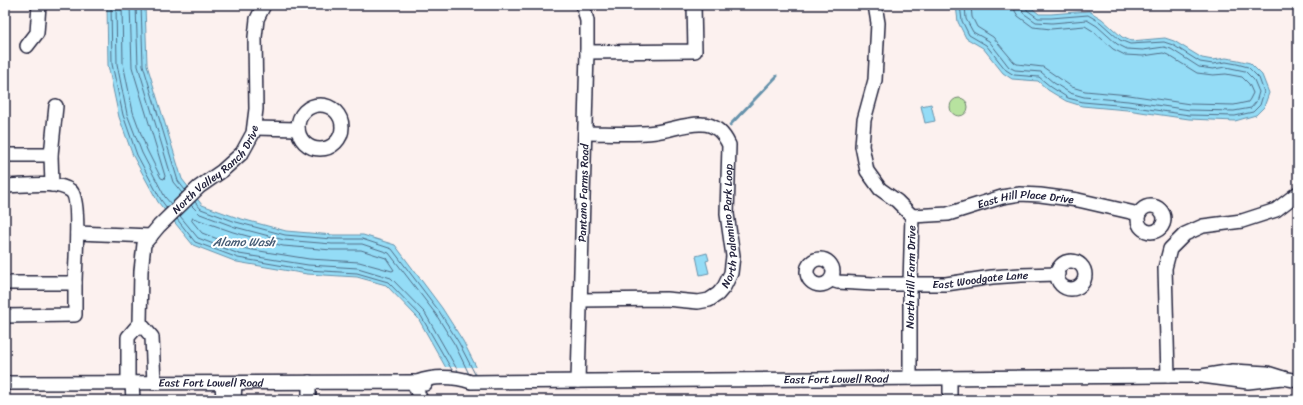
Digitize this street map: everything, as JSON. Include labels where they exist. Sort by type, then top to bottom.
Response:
[{"type":"street","points":[[27,46],[37,33],[39,5]]},
{"type":"street","name":"North Valley Ranch Drive","points":[[140,323],[141,271],[144,244],[199,187],[222,171],[242,154],[253,133],[256,109],[255,37],[257,19],[264,5]]},
{"type":"street","name":"Pantano Farms Road","points":[[578,381],[587,52],[587,21],[583,5]]},
{"type":"street","points":[[587,52],[695,51],[694,5]]},
{"type":"street","name":"North Hill Farm Drive","points":[[875,5],[878,23],[875,80],[864,120],[862,146],[867,171],[880,189],[897,201],[912,216],[910,378]]},
{"type":"street","points":[[52,185],[51,155],[56,106]]},
{"type":"street","name":"North Palomino Park Loop","points":[[581,300],[666,299],[698,302],[708,300],[718,294],[724,287],[731,273],[733,256],[727,214],[729,146],[719,130],[702,124],[655,132],[585,132]]},
{"type":"street","points":[[254,128],[298,129]]},
{"type":"street","points":[[5,155],[51,155]]},
{"type":"street","points":[[5,186],[52,185],[65,188],[72,192],[75,198],[77,233],[75,315],[5,316]]},
{"type":"street","points":[[1168,376],[1165,268],[1170,249],[1185,234],[1203,226],[1242,221],[1276,210],[1298,193]]},
{"type":"street","name":"East Hill Place Drive","points":[[912,216],[948,214],[1020,194],[1078,200],[1139,214]]},
{"type":"street","points":[[77,233],[155,231]]},
{"type":"street","name":"East Woodgate Lane","points":[[832,280],[838,282],[874,284],[946,284],[992,277],[1058,274]]},
{"type":"street","points":[[5,283],[75,283]]},
{"type":"street","points":[[132,400],[128,337],[140,323],[152,337],[154,383]]},
{"type":"street","name":"East Fort Lowell Road","points":[[5,383],[415,382],[426,379],[464,385],[471,382],[498,381],[1168,376],[1202,376],[1248,382],[1283,378],[1298,381]]},
{"type":"street","points":[[950,378],[950,400]]},
{"type":"street","points":[[309,382],[309,400]]},
{"type":"street","points":[[415,382],[421,400]]},
{"type":"street","points":[[222,400],[228,383]]},
{"type":"street","points":[[228,383],[234,400]]},
{"type":"green space","points":[[959,98],[965,101],[968,107],[965,113],[959,116],[953,113],[950,107],[953,101]]},
{"type":"water","name":"Alamo Wash","points":[[107,5],[145,5],[147,65],[182,179],[202,205],[238,218],[286,231],[333,235],[363,235],[395,245],[442,308],[463,341],[493,400],[464,400],[418,318],[386,285],[357,277],[307,274],[237,262],[193,245],[158,202],[133,156],[119,117],[108,65]]},
{"type":"water","points":[[956,5],[1028,5],[1039,14],[1089,11],[1102,19],[1122,37],[1131,41],[1165,38],[1174,41],[1202,58],[1213,60],[1226,58],[1250,63],[1262,75],[1269,93],[1264,107],[1256,115],[1235,121],[1189,119],[1127,110],[1082,106],[1066,101],[1048,90],[1038,81],[1012,79],[1003,73],[983,48],[966,38],[958,22]]},
{"type":"water","points":[[931,104],[935,121],[925,123],[921,106]]},
{"type":"water","points":[[707,253],[709,260],[706,261],[709,273],[700,275],[696,256]]},
{"type":"pier","points":[[443,367],[478,367],[494,397],[460,397]]},
{"type":"waterway","points":[[730,125],[777,76]]}]
